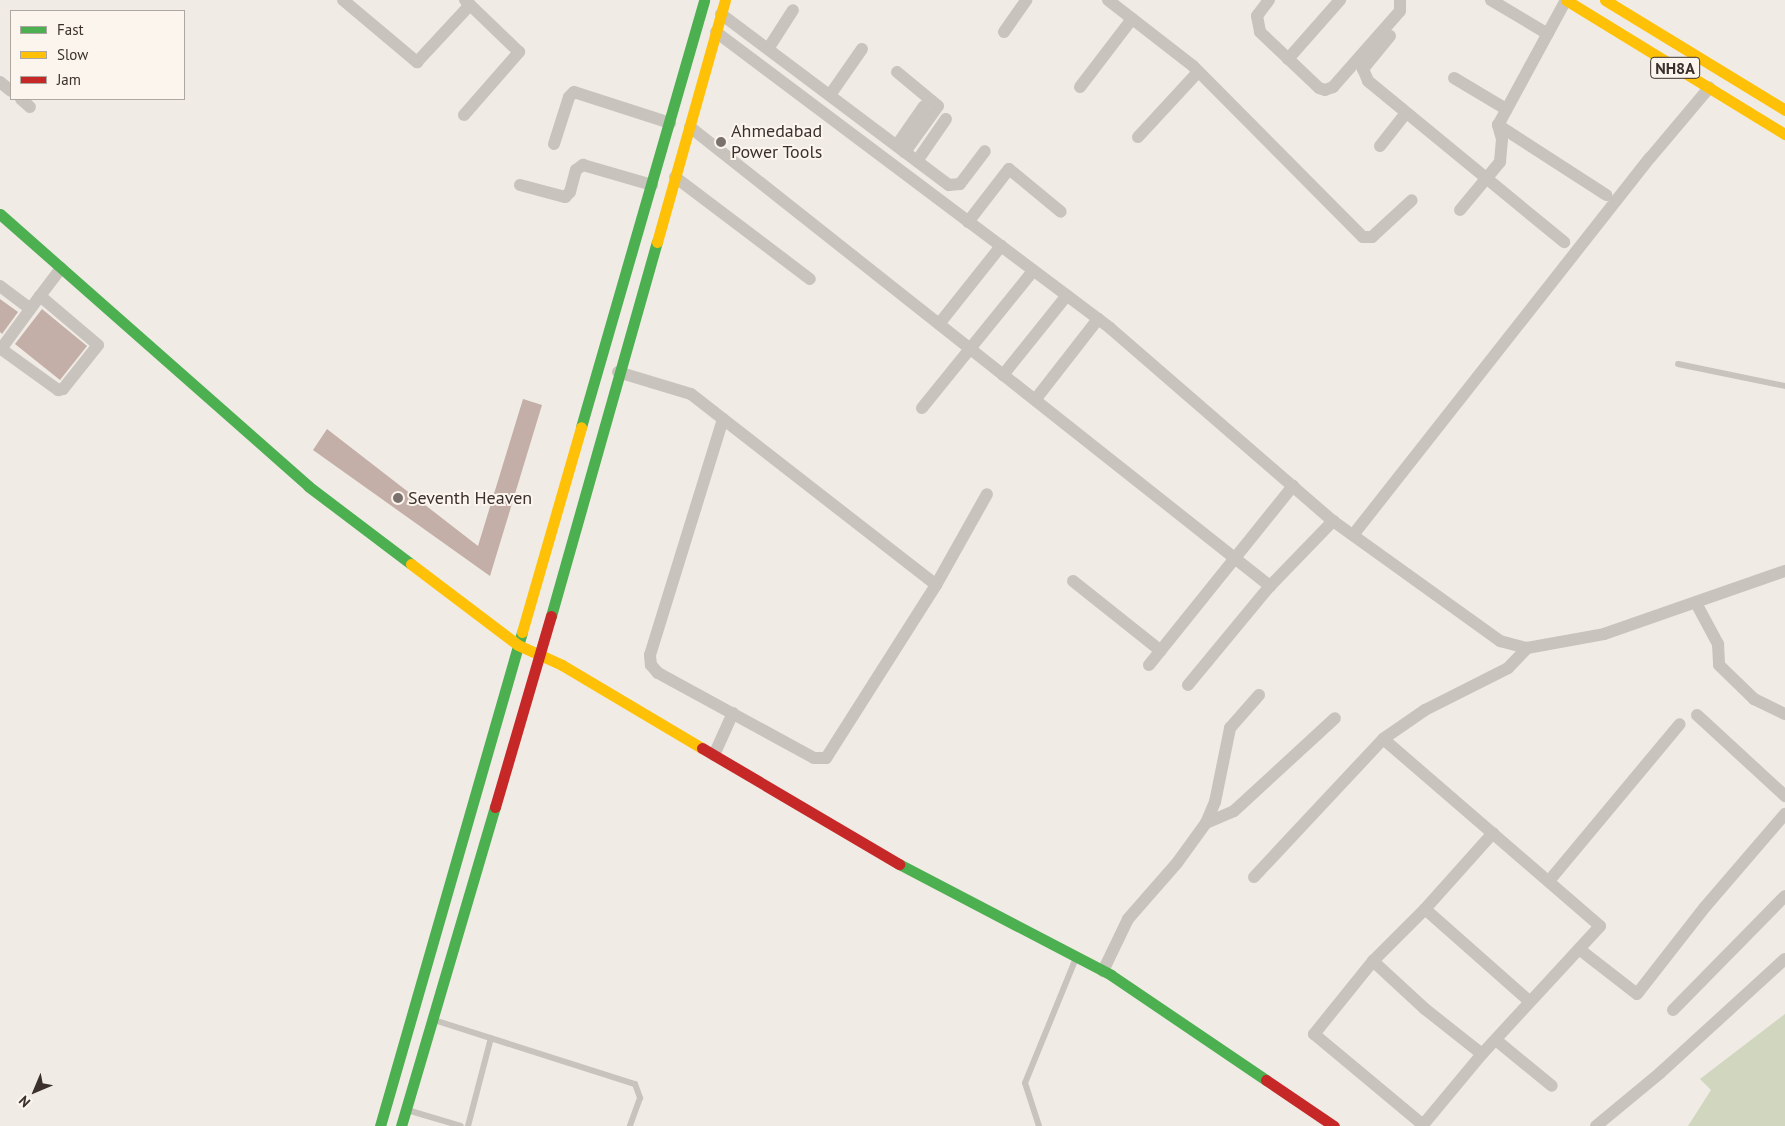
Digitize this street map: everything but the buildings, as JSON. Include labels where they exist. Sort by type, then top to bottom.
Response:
[{"type":"street","points":[[343,0],[417,62],[472,3],[519,52],[464,115]]},
{"type":"street","points":[[380,1126],[704,0]]},
{"type":"street","points":[[401,1126],[541,653],[618,372],[725,0]]},
{"type":"street","points":[[1004,32],[1026,0]]},
{"type":"street","points":[[1108,0],[1198,72],[1363,237],[1372,237],[1412,200]]},
{"type":"street","points":[[1269,0],[1257,16],[1256,24],[1260,32],[1319,88],[1328,89],[1400,11],[1400,0]]},
{"type":"street","points":[[1288,59],[1340,0]]},
{"type":"street","points":[[1491,0],[1548,34]]},
{"type":"street","points":[[1460,210],[1485,177],[1500,162],[1502,138],[1498,125],[1566,0]]},
{"type":"street","name":"NH8A","points":[[1566,0],[1785,134]]},
{"type":"street","name":"NH8A","points":[[1605,0],[1785,110]]},
{"type":"street","points":[[768,49],[793,10]]},
{"type":"street","points":[[721,14],[917,161],[955,186],[985,151]]},
{"type":"street","points":[[1080,87],[1132,19]]},
{"type":"street","points":[[716,32],[1098,319],[1333,521],[1500,641],[1527,648],[1604,634],[1785,571]]},
{"type":"street","points":[[1390,36],[1363,69],[1364,75],[1406,113],[1564,242]]},
{"type":"street","points":[[830,95],[862,49]]},
{"type":"street","points":[[898,72],[938,106],[901,149]]},
{"type":"street","points":[[1138,138],[1198,72]]},
{"type":"street","points":[[1454,78],[1506,109]]},
{"type":"street","points":[[0,82],[10,90]]},
{"type":"street","points":[[1352,535],[1650,158],[1709,88]]},
{"type":"street","points":[[554,144],[569,97],[574,92],[670,123]]},
{"type":"street","points":[[901,149],[924,106]]},
{"type":"street","points":[[1380,146],[1406,113]]},
{"type":"street","points":[[917,161],[946,119]]},
{"type":"street","points":[[1498,125],[1606,195]]},
{"type":"street","points":[[690,127],[1270,586]]},
{"type":"street","points":[[520,186],[565,197],[570,192],[576,170],[582,165],[652,185]]},
{"type":"street","points":[[968,222],[1009,169],[1061,212]]},
{"type":"street","points":[[675,177],[810,279]]},
{"type":"street","points":[[0,214],[308,486],[518,645],[541,653],[865,846],[1104,971],[1334,1126]]},
{"type":"street","points":[[938,324],[1000,246]]},
{"type":"street","points":[[40,296],[98,345],[58,390],[1,348],[30,310],[40,296],[61,268]]},
{"type":"street","points":[[922,408],[971,350],[1033,271]]},
{"type":"street","points":[[0,286],[30,310]]},
{"type":"street","points":[[1003,375],[1066,296]]},
{"type":"street","points":[[1035,400],[1098,319]]},
{"type":"street","points":[[618,372],[690,394],[936,585]]},
{"type":"street","points":[[723,419],[650,655],[651,665],[658,674],[814,758],[826,758],[936,585],[986,494]]},
{"type":"street","points":[[1149,665],[1293,486]]},
{"type":"street","points":[[1188,685],[1270,586],[1333,521]]},
{"type":"street","points":[[1073,581],[1161,651]]},
{"type":"street","points":[[1696,603],[1718,644],[1718,665],[1754,699],[1785,714]]},
{"type":"street","points":[[1254,877],[1382,739],[1419,714],[1508,668],[1527,648]]},
{"type":"street","points":[[1104,971],[1128,919],[1178,863],[1206,823],[1216,802],[1230,728],[1259,695]]},
{"type":"street","points":[[714,756],[733,713]]},
{"type":"street","points":[[1697,714],[1785,796]]},
{"type":"street","points":[[1206,823],[1234,811],[1334,718]]},
{"type":"street","points":[[1549,882],[1680,724]]},
{"type":"street","points":[[1382,739],[1493,832],[1600,926],[1529,1001],[1422,1125],[1314,1034],[1373,961],[1425,908],[1493,832]]},
{"type":"street","points":[[1579,949],[1637,994],[1705,906],[1785,814]]},
{"type":"street","points":[[1673,1010],[1785,896]]},
{"type":"street","points":[[1425,908],[1529,1001]]},
{"type":"street","points":[[1596,1126],[1660,1073],[1785,959]]},
{"type":"street","points":[[1373,961],[1426,1009],[1482,1054]]},
{"type":"street","points":[[1496,1040],[1552,1086]]},
{"type":"lane","points":[[1678,364],[1785,386]]},
{"type":"lane","points":[[1039,1126],[1025,1083],[1077,957]]},
{"type":"lane","points":[[432,1019],[635,1084],[640,1098],[630,1126]]},
{"type":"lane","points":[[468,1126],[491,1038]]},
{"type":"lane","points":[[405,1110],[461,1126]]},
{"type":"green space","points":[[1785,1014],[1785,1126],[1688,1126],[1711,1090],[1700,1079]]},
{"type":"traffic: fast","points":[[581,427],[704,0]]},
{"type":"traffic: fast","points":[[0,214],[308,486],[411,564]]},
{"type":"traffic: fast","points":[[551,616],[657,242]]},
{"type":"traffic: fast","points":[[380,1126],[522,632]]},
{"type":"traffic: fast","points":[[401,1126],[495,807]]},
{"type":"traffic: fast","points":[[899,864],[1111,975],[1266,1080]]},
{"type":"traffic: slow","points":[[657,242],[725,0]]},
{"type":"traffic: slow","points":[[1566,0],[1785,134]]},
{"type":"traffic: slow","points":[[1605,0],[1785,110]]},
{"type":"traffic: slow","points":[[522,632],[581,427]]},
{"type":"traffic: slow","points":[[411,564],[518,645],[562,665],[702,748]]},
{"type":"traffic: jam","points":[[495,807],[551,616]]},
{"type":"traffic: jam","points":[[702,748],[899,864]]},
{"type":"traffic: jam","points":[[1266,1080],[1334,1126]]},
{"type":"place","name":"Ahmedabad Power Tools","points":[[721,142]]},
{"type":"place","name":"Seventh Heaven","points":[[398,498]]}]
